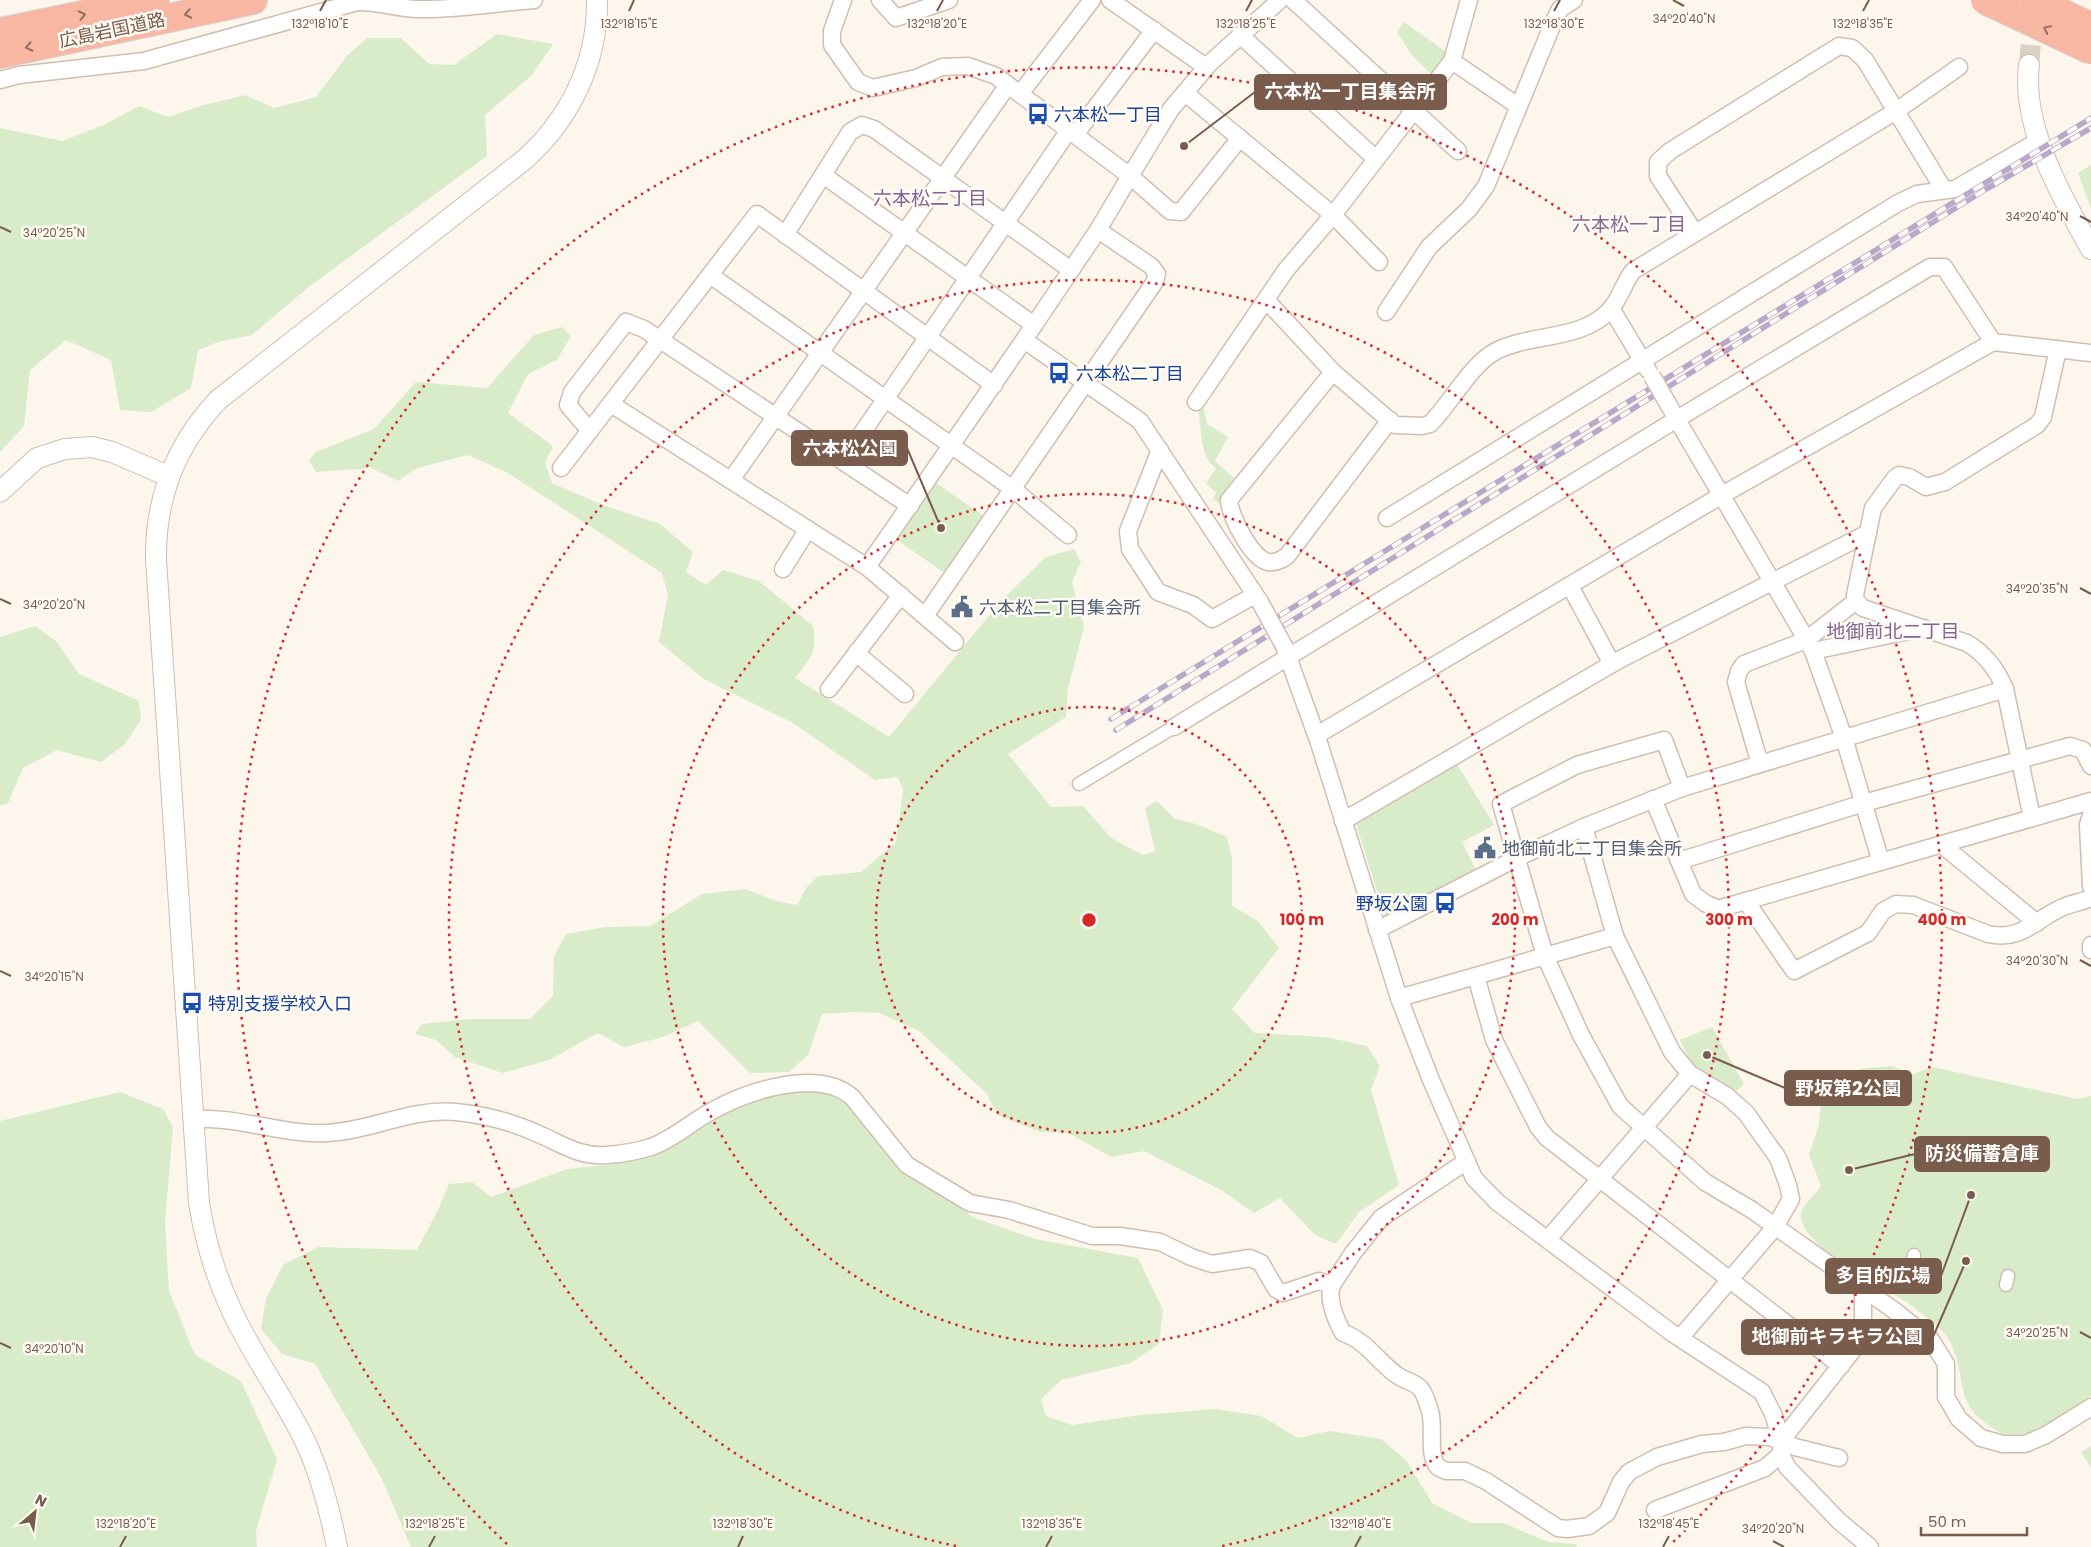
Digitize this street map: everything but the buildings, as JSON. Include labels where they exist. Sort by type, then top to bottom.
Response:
[{"type":"highway","name":"広島岩国道路","points":[[0,32],[154,0]]},
{"type":"highway","name":"広島岩国道路","points":[[0,54],[253,0]]},
{"type":"highway","points":[[1985,0],[2091,50]]},
{"type":"highway","points":[[2035,0],[2091,27]]},
{"type":"street","points":[[0,80],[18,75],[144,60],[357,2],[373,1],[392,7],[418,9],[534,0]]},
{"type":"street","points":[[337,1547],[326,1495],[306,1442],[231,1310],[211,1258],[198,1203],[156,560],[157,521],[168,476],[192,430],[218,400],[524,160],[550,136],[570,107],[584,75],[595,36],[597,0]]},
{"type":"street","points":[[843,0],[832,31],[832,45],[858,82],[873,88],[916,78],[942,67],[968,66],[996,76],[1130,176],[1170,211],[1181,212],[1240,138]]},
{"type":"street","points":[[880,0],[896,18],[949,0]]},
{"type":"street","points":[[731,480],[944,178],[1014,90],[1092,0]]},
{"type":"street","points":[[1110,0],[1206,67]]},
{"type":"street","points":[[867,566],[994,385],[1098,230],[1171,109],[1206,67],[1280,0]]},
{"type":"street","points":[[1293,0],[1458,151]]},
{"type":"street","points":[[1196,402],[1267,301],[1286,270],[1333,215],[1452,61],[1468,0]]},
{"type":"street","points":[[1386,312],[1429,247],[1469,209],[1486,186],[1560,9],[1574,0]]},
{"type":"street","points":[[843,462],[1006,223],[1072,132],[1154,30]]},
{"type":"street","points":[[1240,35],[1376,159]]},
{"type":"street","points":[[1695,233],[1658,176],[1658,162],[1670,151],[1839,46],[1852,48],[1865,60],[1944,190]]},
{"type":"street","points":[[1452,61],[1518,106]]},
{"type":"street","points":[[2029,65],[2027,90],[2029,107],[2040,140],[2058,188],[2091,250]]},
{"type":"street","points":[[1267,301],[1333,372],[1395,425],[1422,426],[1430,424],[1474,370],[1495,351],[1521,341],[1575,331],[1599,320],[1611,308],[1625,281],[1633,271],[1896,111],[1959,67]]},
{"type":"street","points":[[1185,92],[1333,215],[1379,262]]},
{"type":"street","points":[[785,235],[850,132],[862,124],[874,129],[1071,270]]},
{"type":"street","points":[[1386,518],[1898,203],[1917,194],[1956,189],[2040,140]]},
{"type":"street","points":[[823,175],[1034,325]]},
{"type":"street","points":[[561,468],[757,214],[994,385]]},
{"type":"street","points":[[925,616],[1147,294],[1157,274],[1151,266],[1098,230]]},
{"type":"street","points":[[1079,784],[1174,727],[1286,652],[1674,414],[1930,267],[1944,267],[1993,342]]},
{"type":"street","points":[[710,275],[1013,489],[1068,535]]},
{"type":"street","points":[[1611,308],[1810,645],[1844,738],[1881,862]]},
{"type":"street","points":[[590,431],[568,405],[572,392],[626,322],[644,329],[910,506]]},
{"type":"street","points":[[1024,340],[1140,422],[1258,598],[1286,652],[1316,735],[1399,998],[1431,1080],[1474,1178],[1497,1202],[1680,1338],[1762,1392],[1774,1416],[1787,1467],[1839,1521],[1870,1547]]},
{"type":"street","points":[[1316,735],[1722,496],[1993,342],[2091,353]]},
{"type":"street","points":[[2032,818],[2005,689],[1998,671],[1980,650],[1967,643],[1863,608],[1856,601],[1855,596],[1873,508],[1895,478],[1900,475],[1926,487],[1945,482],[2037,425],[2043,417],[2058,349]]},
{"type":"street","points":[[1333,372],[1229,500],[1230,514],[1254,552],[1266,562],[1277,562],[1287,556],[1390,420]]},
{"type":"street","points":[[610,404],[867,566],[955,642]]},
{"type":"street","points":[[0,492],[37,458],[65,449],[92,447],[112,452],[168,476]]},
{"type":"street","points":[[1160,450],[1128,531],[1130,549],[1158,592],[1193,605],[1212,619],[1258,598]]},
{"type":"street","points":[[783,569],[808,529]]},
{"type":"street","points":[[1343,821],[1612,664],[1868,533]]},
{"type":"street","points":[[1570,586],[1612,664]]},
{"type":"street","points":[[829,689],[901,596]]},
{"type":"street","points":[[1810,645],[1856,601]]},
{"type":"street","points":[[1760,764],[1736,682],[1738,671],[1744,664],[1810,645],[1924,627]]},
{"type":"street","points":[[856,653],[905,694]]},
{"type":"street","points":[[1377,930],[1517,858],[1584,827],[1653,799],[1682,788],[2005,689]]},
{"type":"street","points":[[1682,788],[1664,740],[1577,765],[1501,804],[1545,956],[1581,1035],[1620,1106],[1642,1128],[1705,1182],[1775,1227],[1931,1340],[1946,1364],[1946,1397],[1959,1419],[1981,1438],[2003,1444],[2025,1444],[2046,1435],[2091,1407]]},
{"type":"street","points":[[1679,861],[1864,803],[2070,746],[2083,750],[2091,766]]},
{"type":"street","points":[[1653,799],[1693,894],[1704,904],[1718,909],[2091,801]]},
{"type":"street","points":[[2091,814],[2088,825],[2091,886]]},
{"type":"street","points":[[1584,827],[1615,936],[1672,1052],[1690,1074],[1727,1096],[1746,1113],[1778,1158],[1791,1199],[1775,1227],[1680,1338]]},
{"type":"street","points":[[1941,844],[2037,923]]},
{"type":"street","points":[[1746,901],[1794,971],[1868,933],[1883,912],[1896,904],[1913,905],[1988,934],[2001,937],[2017,935],[2060,908],[2091,898]]},
{"type":"street","points":[[1399,998],[1615,936]]},
{"type":"street","points":[[2091,945],[2091,950]]},
{"type":"street","points":[[1476,976],[1494,1040],[1538,1127],[1547,1138],[1841,1366]]},
{"type":"street","points":[[1548,1239],[1690,1074]]},
{"type":"street","points":[[192,1119],[228,1119],[310,1134],[359,1129],[419,1114],[457,1112],[502,1120],[584,1155],[607,1155],[651,1147],[672,1137],[709,1112],[750,1093],[788,1084],[826,1086],[844,1090],[852,1097],[907,1165],[970,1203],[1009,1210],[1092,1236],[1120,1236],[1160,1242],[1191,1257],[1212,1264],[1250,1258],[1261,1263],[1276,1289],[1283,1293],[1319,1280],[1332,1285]]},
{"type":"street","points":[[1467,1161],[1381,1218],[1353,1253],[1332,1285],[1329,1293],[1336,1321],[1344,1334],[1355,1337],[1386,1366],[1400,1377],[1416,1384],[1423,1392],[1433,1425],[1432,1455],[1438,1467],[1446,1471],[1465,1471],[1486,1481],[1562,1529],[1579,1528],[1599,1520],[1607,1513],[1621,1482],[1629,1472],[1657,1457],[1702,1444],[1724,1442],[1746,1436],[1770,1437],[1781,1448],[1839,1458]]},
{"type":"street","points":[[1661,1511],[1765,1468],[1860,1342],[1863,1331],[1863,1290]]},
{"type":"green space","points":[[1404,22],[1446,52],[1444,59],[1432,75],[1411,54],[1397,32]]},
{"type":"green space","points":[[497,34],[553,44],[531,76],[485,115],[487,156],[310,286],[252,335],[218,342],[198,350],[191,388],[151,412],[120,410],[111,360],[66,340],[30,370],[24,426],[0,452],[0,128],[62,141],[104,125],[139,106],[168,117],[200,106],[245,95],[274,108],[316,97],[347,56],[367,38],[401,38],[429,64],[454,65]]},
{"type":"green space","points":[[2091,165],[2091,209],[2078,173]]},
{"type":"green space","points":[[562,327],[571,336],[557,360],[528,374],[508,413],[553,446],[545,463],[552,483],[603,505],[660,524],[693,552],[686,572],[706,585],[723,570],[759,581],[813,626],[814,643],[812,655],[795,678],[889,737],[1002,600],[1046,557],[1074,549],[1081,562],[1072,582],[1084,627],[1068,688],[1066,717],[1008,754],[1051,807],[1083,806],[1111,838],[1143,855],[1155,851],[1145,808],[1157,801],[1175,819],[1196,824],[1227,837],[1232,858],[1232,906],[1258,921],[1279,948],[1232,1009],[1255,1033],[1325,1037],[1367,1046],[1380,1066],[1371,1090],[1399,1185],[1359,1212],[1336,1244],[1315,1235],[1280,1198],[1254,1213],[1221,1190],[1144,1151],[1111,1157],[1069,1133],[1040,1132],[997,1115],[987,1094],[919,1031],[879,1013],[850,1012],[822,1014],[808,1055],[789,1072],[750,1073],[698,1021],[660,1038],[624,1047],[598,1033],[549,1060],[503,1073],[455,1057],[436,1040],[415,1034],[422,1024],[470,1019],[530,1019],[553,996],[554,956],[566,934],[606,927],[650,926],[702,894],[745,889],[776,901],[797,905],[806,888],[818,876],[861,872],[896,842],[903,790],[898,777],[875,780],[793,723],[704,679],[659,642],[668,595],[662,573],[508,473],[468,455],[417,468],[398,481],[371,468],[316,472],[309,460],[316,452],[374,429],[416,382],[487,388],[534,335]]},
{"type":"green space","points":[[1196,402],[1204,409],[1207,424],[1228,437],[1215,461],[1234,478],[1224,492],[1220,504],[1213,499],[1216,493],[1206,483],[1216,469],[1210,462],[1203,446]]},
{"type":"green space","points":[[935,482],[985,517],[946,574],[897,540]]},
{"type":"green space","points":[[35,626],[56,641],[79,674],[139,701],[141,720],[124,745],[101,762],[57,750],[23,768],[8,803],[0,806],[0,637]]},
{"type":"green space","points":[[1457,764],[1494,825],[1462,842],[1476,870],[1385,916],[1356,824]]},
{"type":"green space","points":[[1712,1027],[1744,1084],[1735,1092],[1691,1063],[1680,1040]]},
{"type":"green space","points":[[1892,1066],[1912,1075],[1932,1067],[2077,1099],[2091,1096],[2091,1396],[2038,1429],[2014,1435],[2003,1434],[1977,1416],[1965,1397],[1956,1356],[1949,1340],[1938,1327],[1908,1303],[1826,1251],[1812,1238],[1803,1225],[1802,1210],[1821,1186],[1809,1155],[1819,1125],[1821,1101],[1836,1080],[1860,1069]]},
{"type":"green space","points":[[816,1088],[848,1104],[921,1182],[975,1218],[1035,1239],[1138,1258],[1163,1310],[1159,1344],[1131,1363],[1061,1380],[1041,1399],[1046,1416],[1072,1425],[1140,1415],[1215,1409],[1261,1416],[1298,1438],[1330,1431],[1381,1439],[1406,1460],[1432,1503],[1472,1523],[1504,1523],[1548,1542],[1576,1544],[1577,1547],[411,1547],[382,1479],[315,1364],[282,1354],[261,1329],[266,1299],[283,1265],[318,1247],[417,1250],[449,1184],[472,1182],[491,1197],[567,1169],[608,1165],[656,1154],[736,1101]]},
{"type":"green space","points":[[120,1092],[163,1109],[173,1127],[165,1222],[169,1291],[195,1355],[241,1381],[277,1459],[256,1531],[257,1547],[0,1547],[0,1121]]},
{"type":"green space","points":[[2091,1446],[2091,1468],[2081,1452]]},
{"type":"tunnel","points":[[2029,65],[2034,9]]},
{"type":"railway","points":[[1111,719],[2091,118]]},
{"type":"railway","points":[[1116,730],[1988,188],[2091,128]]},
{"type":"place","name":"六本松一丁目","points":[[1038,114]]},
{"type":"place","name":"六本松一丁目集会所","points":[[1184,146]]},
{"type":"place","name":"六本松二丁目","points":[[1059,373]]},
{"type":"place","name":"六本松公園","points":[[941,528]]},
{"type":"place","name":"六本松二丁目集会所","points":[[962,607]]},
{"type":"place","name":"地御前北二丁目集会所","points":[[1485,848]]},
{"type":"place","name":"野坂公園","points":[[1445,903]]},
{"type":"place","name":"特別支援学校入口","points":[[192,1003]]},
{"type":"place","name":"野坂第2公園","points":[[1707,1055]]},
{"type":"place","name":"防災備蓄倉庫","points":[[1849,1170]]},
{"type":"place","name":"多目的広場","points":[[1971,1195]]},
{"type":"place","name":"地御前キラキラ公園","points":[[1966,1261]]},
{"type":"district","name":"六本松二丁目","points":[[930,198]]},
{"type":"district","name":"六本松一丁目","points":[[1629,224]]},
{"type":"district","name":"地御前北二丁目","points":[[1893,631]]}]
